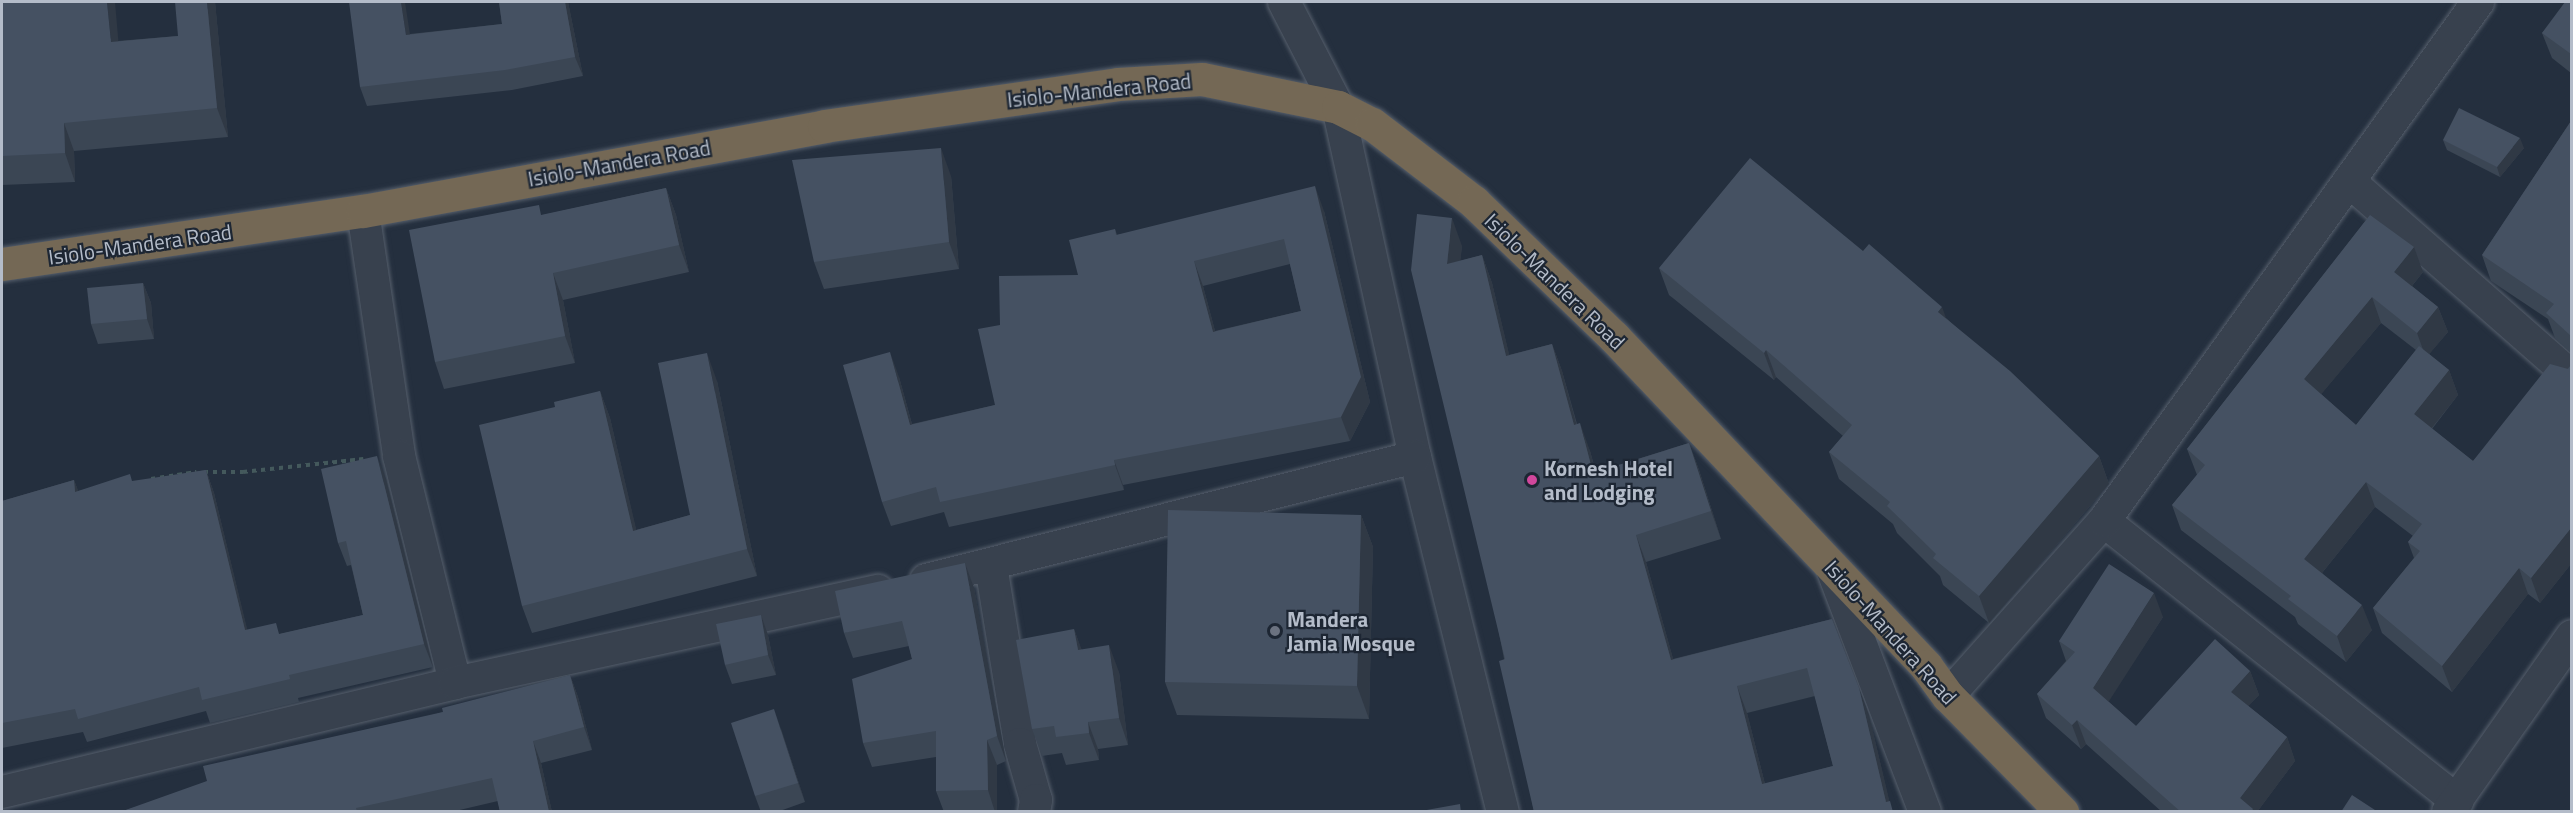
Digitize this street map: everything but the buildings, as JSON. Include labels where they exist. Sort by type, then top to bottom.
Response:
[{"type":"highway","name":"Isiolo-Mandera Road","points":[[2,264],[363,210],[824,126],[1118,84],[1202,79],[1338,107],[1372,124],[1474,202],[1614,337],[1926,666],[1948,696],[2062,812]]},
{"type":"street","points":[[1284,2],[1338,107],[1415,457],[1503,812]]},
{"type":"street","points":[[1948,696],[2104,521],[2478,2]]},
{"type":"street","points":[[2349,181],[2571,377]]},
{"type":"street","points":[[363,210],[399,456],[455,683]]},
{"type":"street","points":[[2,792],[455,683],[991,566],[1415,457]]},
{"type":"street","points":[[2104,521],[2453,806],[2571,636]]},
{"type":"street","points":[[991,566],[1020,744],[1036,800],[1034,812]]},
{"type":"street","points":[[1831,566],[1925,812]]},
{"type":"path","points":[[145,480],[179,472],[243,472],[399,456]]},
{"type":"place","name":"Kornesh Hotel and Lodging","points":[[1532,480]]},
{"type":"place","name":"Mandera Jamia Mosque","points":[[1275,631]]}]
